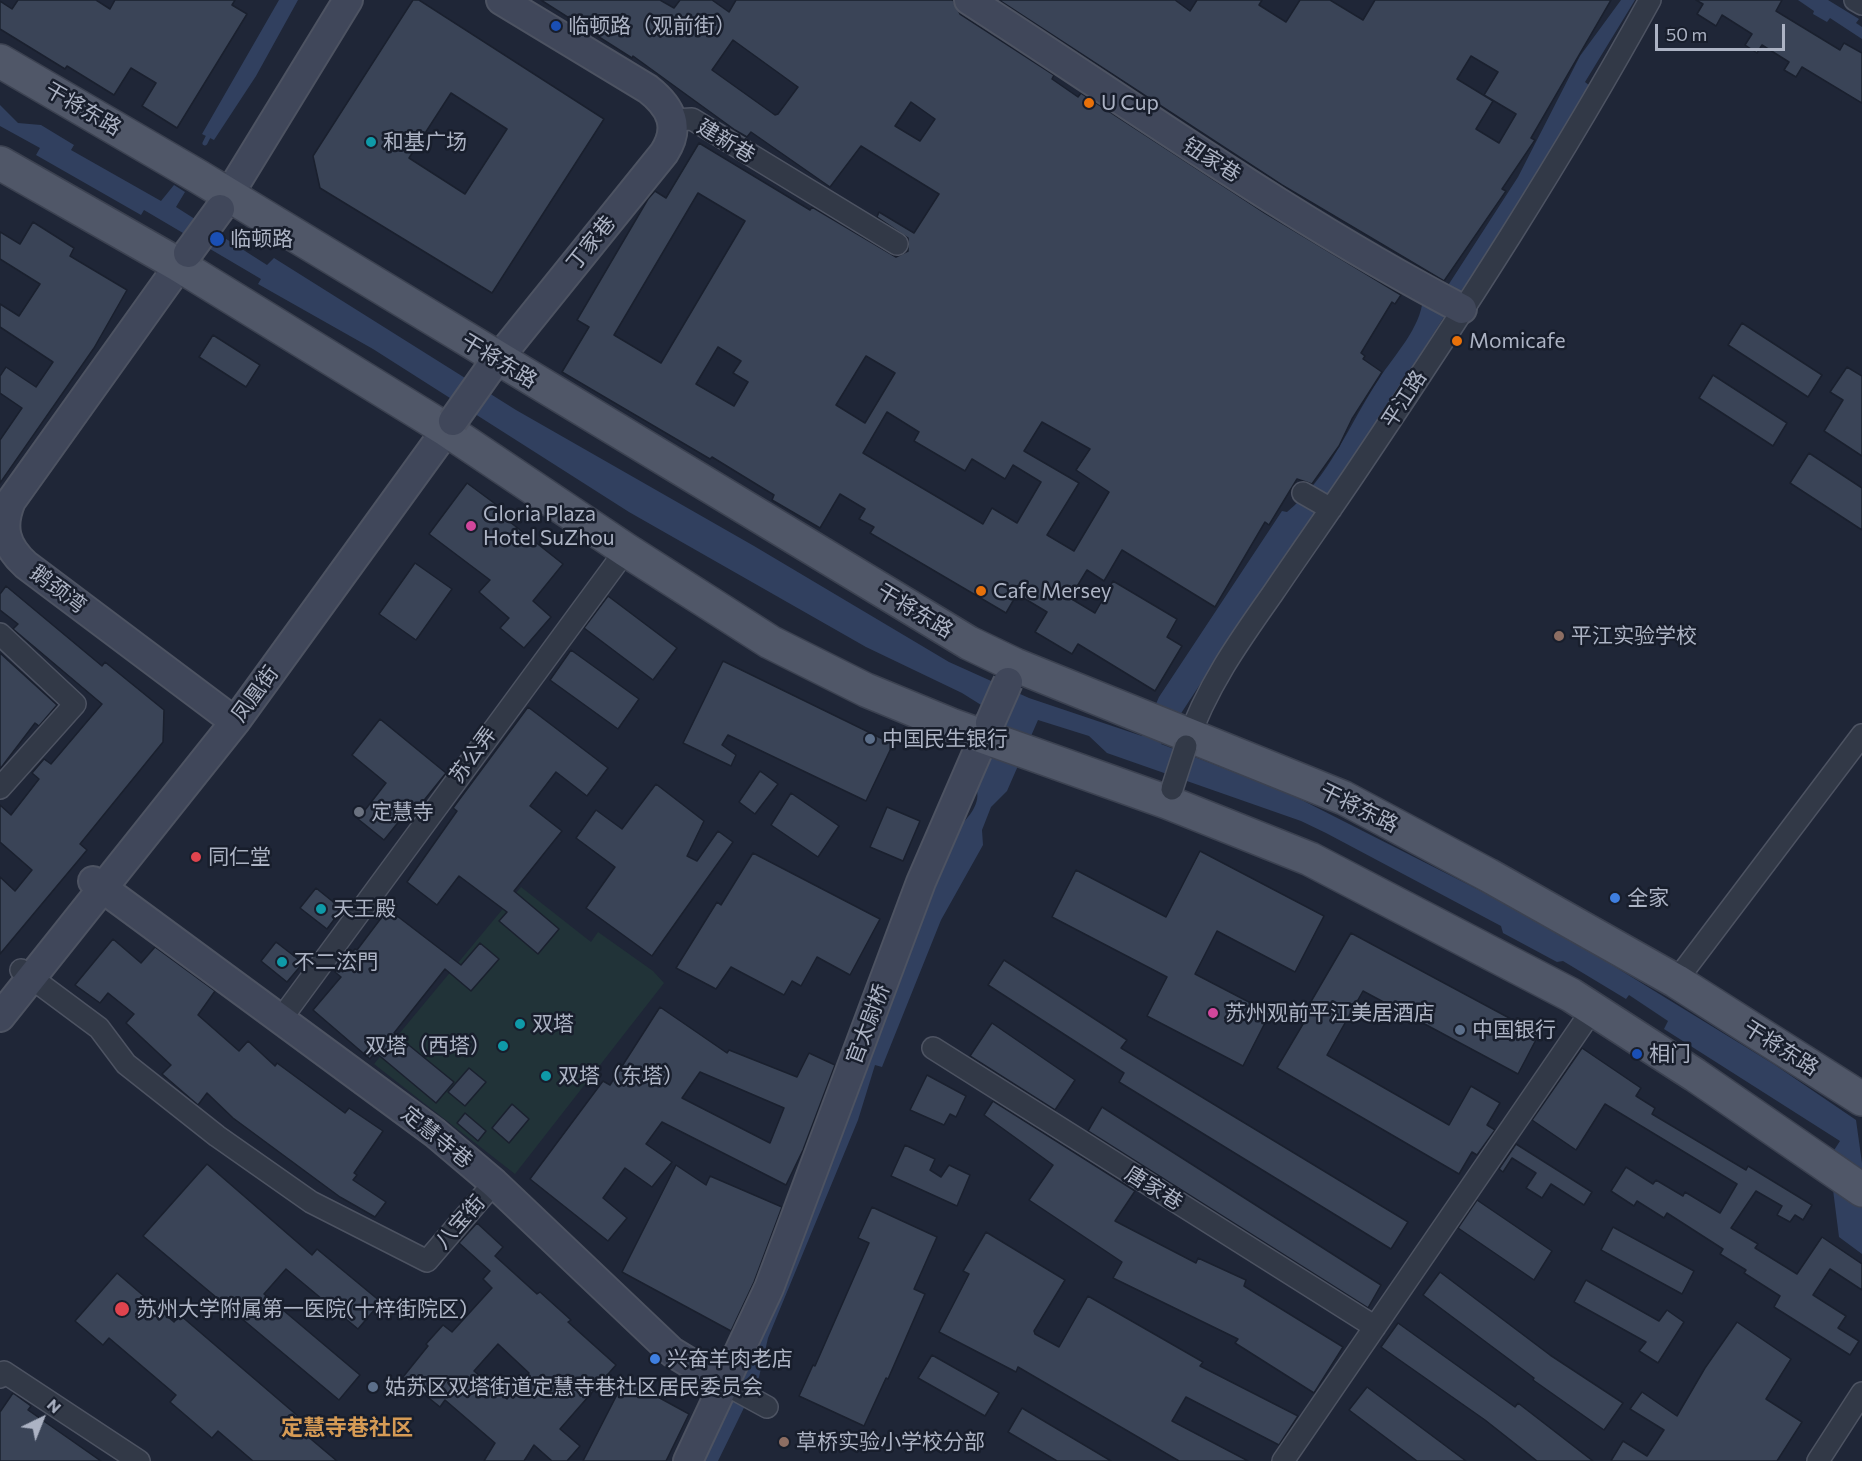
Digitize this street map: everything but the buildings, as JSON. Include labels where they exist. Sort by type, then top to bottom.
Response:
[{"type":"main road","points":[[183,259],[224,203],[348,0]]},
{"type":"main road","name":"建新巷","points":[[501,0],[648,89],[668,108],[673,120]]},
{"type":"main road","name":"钮家巷","points":[[969,0],[1214,163],[1452,304]]},
{"type":"main road","name":"干将东路","points":[[0,61],[189,171],[224,203],[493,365],[969,643],[1011,674],[1143,716],[1186,737],[1344,798],[1488,875],[1676,981],[1862,1099]]},
{"type":"main road","name":"丁家巷","points":[[493,365],[664,153],[671,138],[673,120]]},
{"type":"main road","points":[[0,163],[183,259],[450,426],[626,550],[779,646],[866,690],[989,733],[1041,758],[1170,795],[1310,859],[1535,975],[1593,1009],[1846,1173]]},
{"type":"main road","name":"鹅颈湾","points":[[183,259],[11,501],[4,522],[4,547],[230,718]]},
{"type":"main road","name":"凤凰街","points":[[0,1017],[26,974],[230,718],[450,426],[493,365]]},
{"type":"main road","name":"官太尉桥","points":[[687,1461],[727,1385],[769,1288],[921,882],[989,733],[1011,674]]},
{"type":"main road","name":"定慧寺巷","points":[[98,885],[435,1133],[494,1183],[672,1352],[727,1385]]},
{"type":"main road","name":"凤凰街","points":[[0,996],[26,974]]},
{"type":"street","name":"平江路","points":[[1170,795],[1186,737],[1204,699],[1239,641],[1328,508],[1452,304],[1604,83],[1650,0]]},
{"type":"street","points":[[1856,0],[1862,4]]},
{"type":"street","name":"建新巷","points":[[673,120],[692,119],[897,244]]},
{"type":"street","points":[[1303,493],[1328,508]]},
{"type":"street","name":"苏公弄","points":[[281,1019],[626,550]]},
{"type":"street","points":[[0,634],[75,704],[0,788]]},
{"type":"street","points":[[1676,981],[1862,735]]},
{"type":"street","name":"八宝街","points":[[26,974],[99,1028],[126,1064],[217,1137],[311,1202],[427,1261],[494,1183]]},
{"type":"street","points":[[1283,1461],[1593,1009]]},
{"type":"street","name":"唐家巷","points":[[933,1048],[1375,1327]]},
{"type":"street","points":[[0,1377],[4,1372],[139,1461]]},
{"type":"street","name":"定慧寺巷","points":[[727,1385],[759,1403]]},
{"type":"street","points":[[1818,1461],[1862,1393]]},
{"type":"shaded area","name":"双塔","points":[[521,887],[591,942],[598,932],[653,971],[664,983],[515,1174],[374,1064]]},
{"type":"water","points":[[279,0],[298,0],[256,76],[214,140],[202,134]]},
{"type":"water","points":[[1621,0],[1635,0],[1585,82],[1590,86],[1520,204],[1447,312],[1345,474],[1284,556],[1161,744],[1288,793],[1542,922],[1775,1065],[1856,1120],[1862,1163],[1862,1254],[1839,1237],[1829,1158],[1840,1141],[1664,1029],[1668,1021],[1629,995],[1626,999],[1563,961],[1557,962],[1503,933],[1501,926],[1301,821],[1107,753],[1089,736],[1038,720],[1007,791],[991,807],[982,830],[983,845],[941,920],[882,1067],[875,1065],[858,1120],[768,1338],[759,1377],[718,1461],[692,1461],[958,829],[976,805],[976,787],[994,713],[962,693],[866,647],[629,512],[373,349],[258,284],[261,279],[144,210],[141,215],[36,155],[40,148],[0,126],[0,105],[18,123],[41,125],[74,145],[71,150],[161,201],[174,185],[185,192],[176,207],[267,265],[274,258],[516,410],[754,546],[949,662],[1029,698],[1142,736],[1159,697],[1282,511],[1287,512],[1302,498],[1338,449],[1368,396],[1412,331],[1423,299],[1438,301],[1518,177],[1580,56]]},
{"type":"water","points":[[1798,0],[1828,0],[1859,19],[1856,23],[1862,27],[1862,39],[1830,18],[1827,22],[1813,14],[1814,11]]},
{"type":"waterway","points":[[205,143],[208,137]]},
{"type":"place","name":"临顿路（观前街）","points":[[556,26]]},
{"type":"place","name":"U Cup","points":[[1089,103]]},
{"type":"place","name":"和基广场","points":[[371,142]]},
{"type":"place","name":"临顿路","points":[[217,239]]},
{"type":"place","name":"Momicafe","points":[[1457,341]]},
{"type":"place","name":"Gloria Plaza Hotel SuZhou","points":[[471,526]]},
{"type":"place","name":"Cafe Mersey","points":[[981,591]]},
{"type":"place","name":"平江实验学校","points":[[1559,636]]},
{"type":"place","name":"中国民生银行","points":[[870,739]]},
{"type":"place","name":"定慧寺","points":[[359,812]]},
{"type":"place","name":"同仁堂","points":[[196,857]]},
{"type":"place","name":"全家","points":[[1615,898]]},
{"type":"place","name":"天王殿","points":[[321,909]]},
{"type":"place","name":"不二㳒門","points":[[282,962]]},
{"type":"place","name":"苏州观前平江美居酒店","points":[[1213,1013]]},
{"type":"place","name":"双塔","points":[[520,1024]]},
{"type":"place","name":"中国银行","points":[[1460,1030]]},
{"type":"place","name":"双塔（西塔）","points":[[503,1046]]},
{"type":"place","name":"相门","points":[[1637,1054]]},
{"type":"place","name":"双塔（东塔）","points":[[546,1076]]},
{"type":"place","name":"苏州大学附属第一医院(十梓街院区)","points":[[122,1309]]},
{"type":"place","name":"兴奋羊肉老店","points":[[655,1359]]},
{"type":"place","name":"姑苏区双塔街道定慧寺巷社区居民委员会","points":[[373,1387]]},
{"type":"place","name":"草桥实验小学校分部","points":[[784,1442]]},
{"type":"district","name":"定慧寺巷社区","points":[[347,1428]]}]
